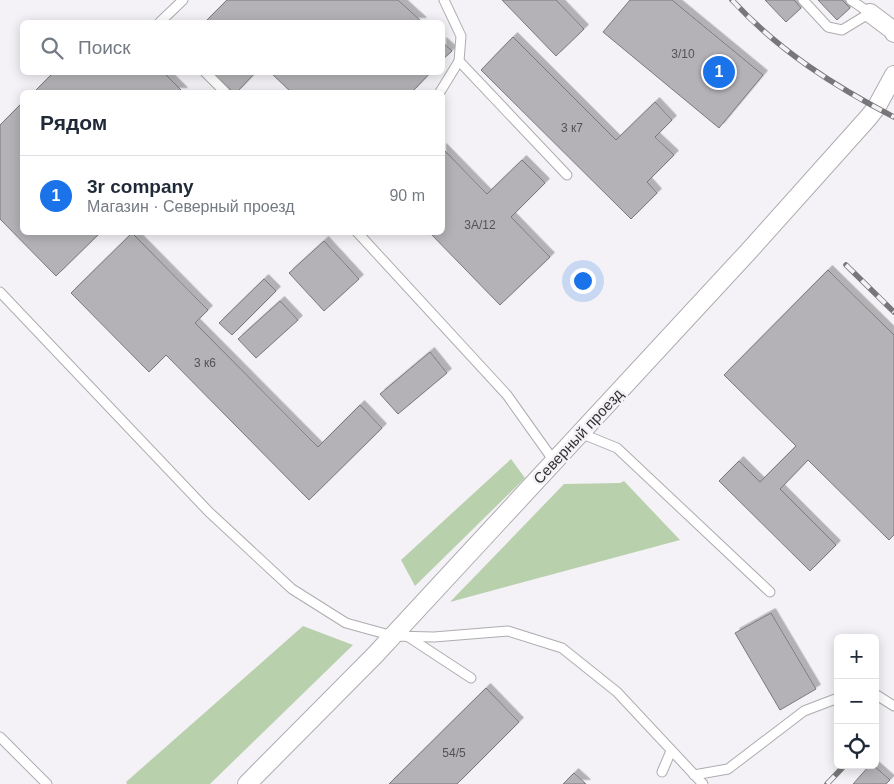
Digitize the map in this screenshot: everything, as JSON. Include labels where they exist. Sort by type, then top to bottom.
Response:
[{"type":"street","points":[[870,13],[894,31],[894,33]]},
{"type":"street","name":"Северный проезд","points":[[247,784],[400,636],[554,461],[748,252],[868,118],[876,108],[894,75]]},
{"type":"lane","points":[[162,20],[183,0]]},
{"type":"lane","points":[[441,90],[459,61],[461,36],[444,0]]},
{"type":"lane","points":[[803,0],[828,27],[842,30],[870,13],[851,0]]},
{"type":"lane","points":[[459,61],[567,175]]},
{"type":"lane","points":[[208,75],[222,90]]},
{"type":"lane","points":[[361,235],[507,395],[554,461]]},
{"type":"lane","points":[[0,292],[209,512],[292,589],[346,623],[400,636],[434,637],[508,631],[562,648],[617,692],[703,784]]},
{"type":"lane","points":[[580,433],[617,448],[770,592]]},
{"type":"lane","points":[[400,636],[471,678]]},
{"type":"lane","points":[[879,697],[894,706]]},
{"type":"lane","points":[[694,775],[728,768],[804,711],[834,700]]},
{"type":"lane","points":[[0,737],[47,784]]},
{"type":"lane","points":[[662,772],[671,750]]},
{"type":"green space","points":[[511,459],[525,478],[415,586],[401,560]]},
{"type":"green space","points":[[624,481],[680,540],[450,602],[564,484],[620,483]]},
{"type":"green space","points":[[303,626],[353,645],[210,784],[127,784],[126,782]]},
{"type":"building","points":[[227,0],[398,0],[420,20],[207,20]]},
{"type":"building","points":[[502,0],[556,0],[584,29],[556,56]]},
{"type":"building","points":[[630,0],[672,0],[763,75],[719,128],[603,32]]},
{"type":"building","points":[[765,0],[794,0],[801,8],[786,22]]},
{"type":"building","points":[[818,0],[842,0],[850,8],[837,20]]},
{"type":"building","points":[[513,37],[616,140],[655,102],[672,120],[655,137],[674,155],[647,182],[657,193],[631,219],[481,70]]},
{"type":"building","points":[[445,45],[452,51],[445,57]]},
{"type":"building","points":[[51,75],[166,75],[181,90],[36,90]]},
{"type":"building","points":[[215,75],[253,75],[239,90],[231,90]]},
{"type":"building","points":[[273,75],[428,75],[414,90],[289,90]]},
{"type":"building","points":[[20,105],[20,235],[98,235],[56,276],[0,219],[0,125]]},
{"type":"building","points":[[445,151],[487,194],[522,160],[545,183],[511,217],[550,257],[500,305],[432,235],[445,235]]},
{"type":"building","points":[[130,235],[134,235],[208,310],[195,323],[318,447],[360,405],[382,428],[309,500],[166,355],[149,372],[71,293]]},
{"type":"building","points":[[324,241],[359,279],[324,311],[289,273]]},
{"type":"building","points":[[828,270],[894,335],[894,535],[889,540],[808,460],[780,489],[836,545],[810,571],[719,481],[739,461],[760,482],[796,446],[724,375]]},
{"type":"building","points":[[264,279],[276,291],[232,335],[219,323]]},
{"type":"building","points":[[280,301],[298,320],[256,358],[238,339]]},
{"type":"building","points":[[430,352],[447,373],[398,414],[380,394]]},
{"type":"building","points":[[771,613],[816,689],[780,710],[735,633]]},
{"type":"building","points":[[486,688],[519,722],[457,784],[389,784]]},
{"type":"building","points":[[866,769],[878,769],[890,780],[886,784],[853,784]]},
{"type":"building","points":[[574,773],[586,784],[563,784]]},
{"type":"railway","points":[[732,0],[768,35],[808,66],[850,93],[894,117]]},
{"type":"railway","points":[[846,265],[894,312]]},
{"type":"railway","points":[[827,784],[841,769]]},
{"type":"place","name":"3r company","points":[[719,72]]}]
